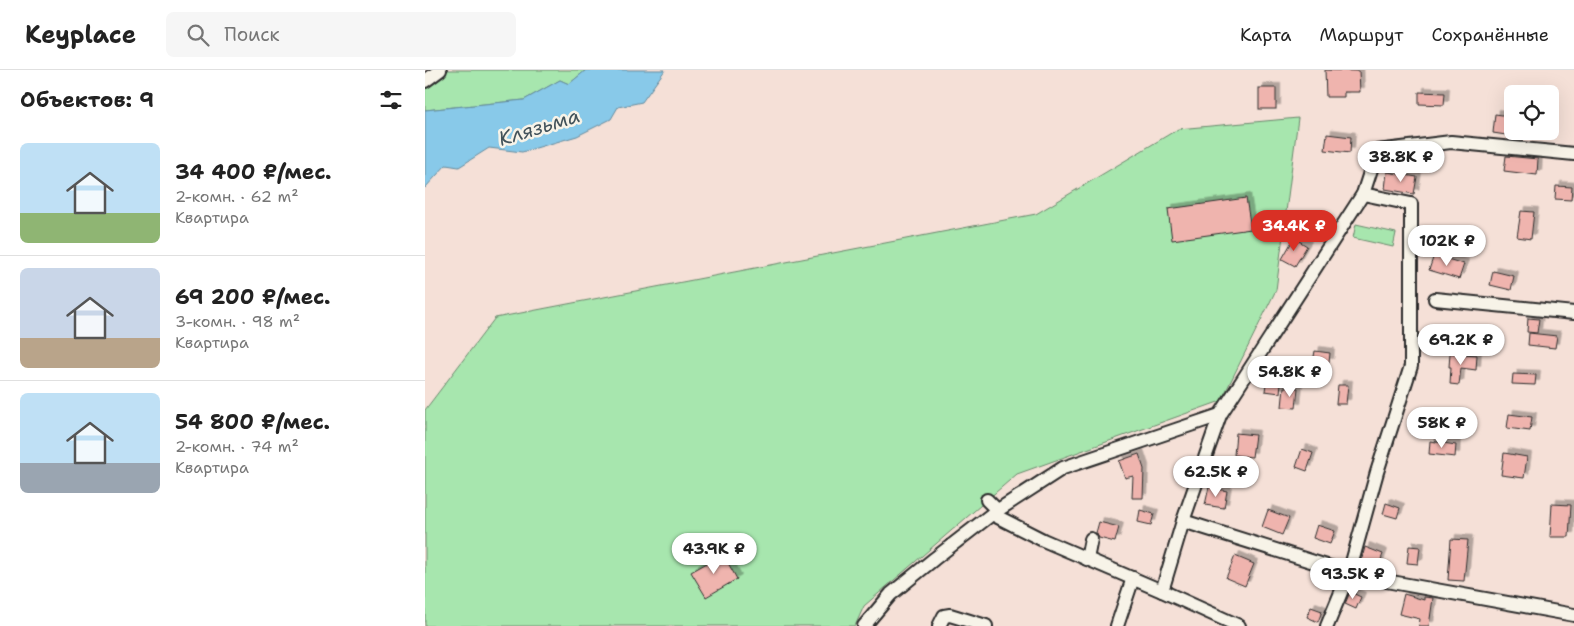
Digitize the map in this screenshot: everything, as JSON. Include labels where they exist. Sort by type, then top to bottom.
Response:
[{"type":"street","points":[[425,81],[440,70]]},
{"type":"street","points":[[1162,591],[1183,521],[1220,415],[1363,194],[1377,151],[1451,142],[1574,154]]},
{"type":"street","points":[[1327,626],[1349,573],[1377,472],[1411,366],[1411,204],[1363,194]]},
{"type":"street","points":[[1435,299],[1574,313]]},
{"type":"street","points":[[864,626],[891,594],[995,512],[1063,468],[1220,415]]},
{"type":"street","points":[[987,500],[995,512],[1043,540],[1239,626]]},
{"type":"street","points":[[1183,521],[1349,573],[1574,615]]},
{"type":"street","points":[[1087,559],[1091,539]]},
{"type":"street","points":[[1117,626],[1133,578]]},
{"type":"street","points":[[939,626],[944,616],[950,615],[986,626]]},
{"type":"green space","points":[[446,70],[586,70],[569,84],[560,80],[524,100],[425,110],[425,85]]},
{"type":"green space","points":[[1298,118],[1276,290],[1221,401],[1017,474],[864,606],[855,626],[425,626],[425,410],[495,318],[1036,214],[1178,129]]},
{"type":"green space","points":[[1356,224],[1396,233],[1393,247],[1353,238]]},
{"type":"water","name":"Клязьма","points":[[586,70],[665,70],[642,102],[618,107],[611,119],[577,136],[522,152],[489,148],[459,167],[446,165],[425,188],[425,110],[524,100],[560,80],[569,84]]},
{"type":"building","points":[[1325,70],[1359,71],[1360,92],[1344,92],[1344,97],[1326,97]]},
{"type":"building","points":[[1259,88],[1276,88],[1276,109],[1259,109]]},
{"type":"building","points":[[1419,92],[1445,93],[1444,105],[1419,104]]},
{"type":"building","points":[[1495,114],[1504,115],[1504,135],[1493,133]]},
{"type":"building","points":[[1327,134],[1351,137],[1350,153],[1325,150]]},
{"type":"building","points":[[1506,156],[1538,159],[1537,175],[1504,171]]},
{"type":"building","points":[[1387,172],[1417,177],[1414,194],[1385,189]]},
{"type":"building","points":[[1556,186],[1572,187],[1571,200],[1555,199]]},
{"type":"building","points":[[1246,198],[1251,229],[1172,240],[1168,209]]},
{"type":"building","points":[[1521,211],[1534,212],[1531,239],[1517,237]]},
{"type":"building","points":[[1294,238],[1307,246],[1295,266],[1282,259]]},
{"type":"building","points":[[1434,255],[1464,264],[1459,279],[1429,270]]},
{"type":"building","points":[[1493,271],[1514,276],[1511,290],[1490,285]]},
{"type":"building","points":[[1528,318],[1539,319],[1537,333],[1527,332]]},
{"type":"building","points":[[1529,333],[1557,336],[1555,348],[1528,345]]},
{"type":"building","points":[[1315,351],[1330,353],[1329,363],[1313,362]]},
{"type":"building","points":[[1450,353],[1477,355],[1476,370],[1461,368],[1459,385],[1450,384]]},
{"type":"building","points":[[1268,370],[1282,372],[1280,393],[1265,391]]},
{"type":"building","points":[[1513,374],[1536,375],[1535,385],[1512,384]]},
{"type":"building","points":[[1338,385],[1348,385],[1346,404],[1336,404]]},
{"type":"building","points":[[1284,387],[1298,388],[1296,408],[1282,407]]},
{"type":"building","points":[[1509,414],[1532,417],[1530,431],[1507,428]]},
{"type":"building","points":[[1236,433],[1255,435],[1252,457],[1234,455]]},
{"type":"building","points":[[1430,441],[1456,445],[1455,457],[1429,454]]},
{"type":"building","points":[[1302,449],[1313,453],[1307,471],[1296,467]]},
{"type":"building","points":[[1504,453],[1527,457],[1524,478],[1501,475]]},
{"type":"building","points":[[1139,454],[1144,469],[1143,498],[1132,498],[1133,476],[1125,478],[1119,461]]},
{"type":"building","points":[[1209,487],[1227,491],[1224,508],[1205,505]]},
{"type":"building","points":[[1386,503],[1400,508],[1397,518],[1383,514]]},
{"type":"building","points":[[1552,504],[1571,505],[1569,537],[1550,537]]},
{"type":"building","points":[[1140,510],[1154,514],[1151,525],[1138,522]]},
{"type":"building","points":[[1268,510],[1289,518],[1282,535],[1262,527]]},
{"type":"building","points":[[1099,522],[1119,527],[1115,542],[1099,538],[1096,533]]},
{"type":"building","points":[[1317,525],[1335,531],[1330,544],[1313,538]]},
{"type":"building","points":[[1451,539],[1468,540],[1464,581],[1448,580]]},
{"type":"building","points":[[1409,546],[1420,547],[1418,564],[1407,563]]},
{"type":"building","points":[[1365,547],[1383,554],[1378,568],[1361,562]]},
{"type":"building","points":[[723,554],[737,579],[706,597],[691,572]]},
{"type":"building","points":[[1235,556],[1254,564],[1245,586],[1226,578]]},
{"type":"building","points":[[1350,592],[1361,597],[1356,609],[1345,604]]},
{"type":"building","points":[[1404,594],[1424,600],[1424,597],[1433,598],[1429,626],[1419,626],[1420,619],[1399,614]]},
{"type":"building","points":[[1311,607],[1322,611],[1318,622],[1307,617]]}]
